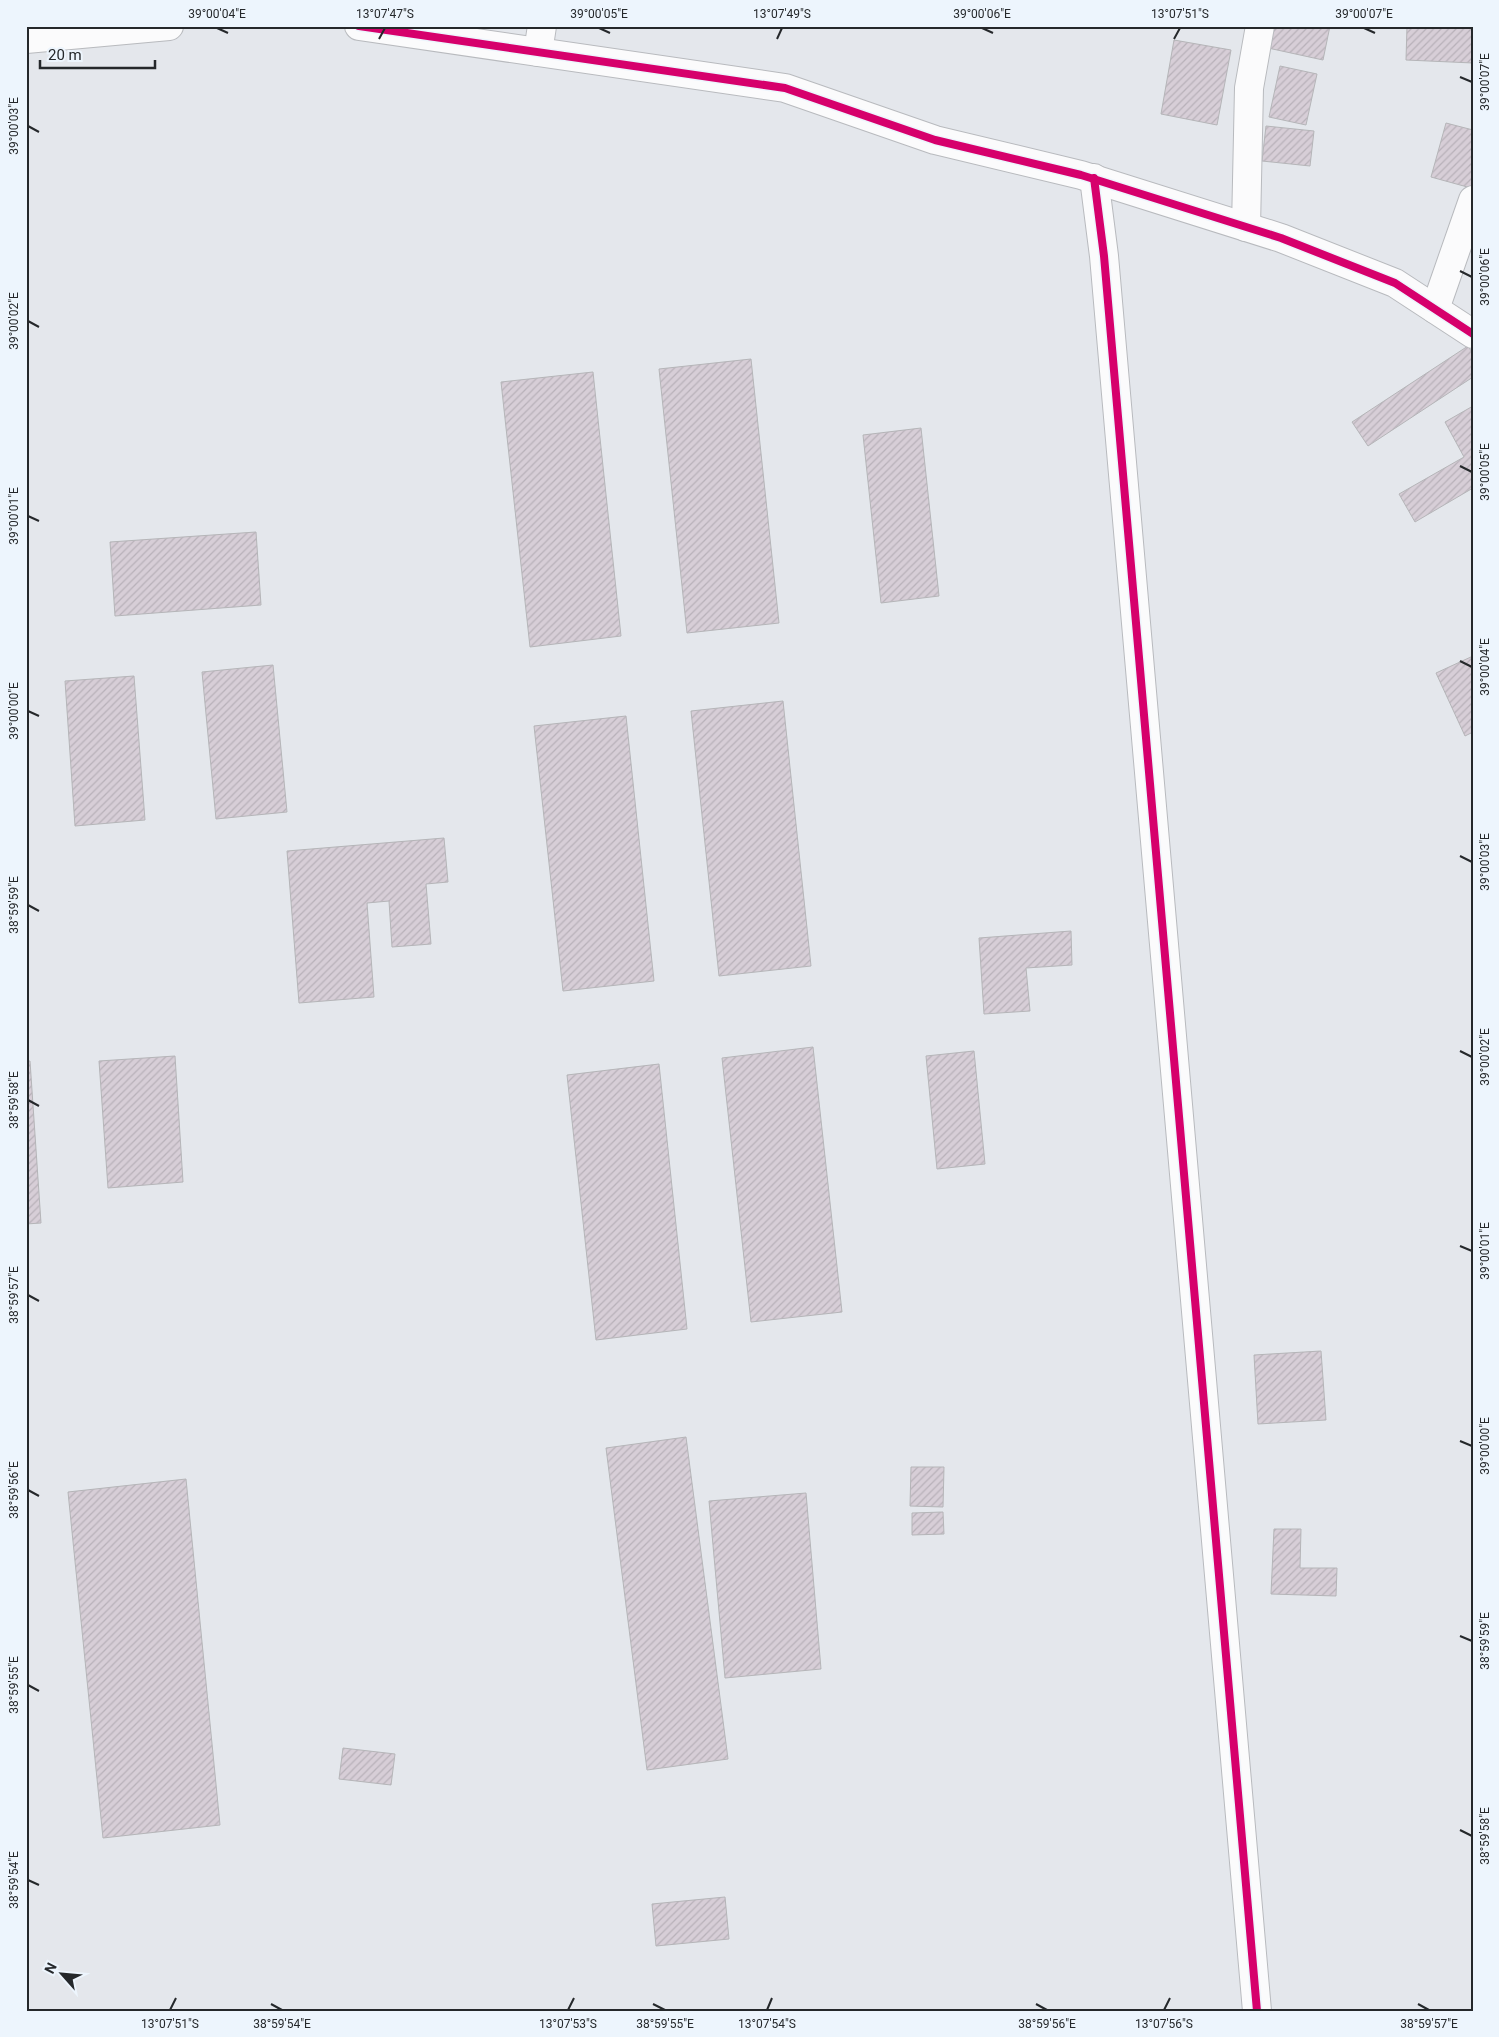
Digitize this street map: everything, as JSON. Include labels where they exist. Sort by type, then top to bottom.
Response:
[{"type":"street","points":[[26,39],[169,26]]},
{"type":"street","points":[[359,26],[540,39],[785,88],[935,140],[1094,178],[1281,238],[1395,283],[1473,334]]},
{"type":"street","points":[[1246,227],[1249,88],[1260,26]]},
{"type":"street","points":[[1094,178],[1104,256],[1257,2011]]},
{"type":"street","points":[[1435,310],[1473,200]]},
{"type":"building","points":[[1273,26],[1330,26],[1323,60],[1268,48]]},
{"type":"building","points":[[1407,26],[1473,26],[1473,63],[1406,60]]},
{"type":"building","points":[[1174,40],[1231,50],[1217,125],[1161,114]]},
{"type":"building","points":[[1280,66],[1317,74],[1306,125],[1269,117]]},
{"type":"building","points":[[1446,123],[1473,130],[1473,181],[1471,188],[1431,177]]},
{"type":"building","points":[[1266,126],[1314,131],[1310,166],[1262,161]]},
{"type":"building","points":[[1468,346],[1473,354],[1473,377],[1368,446],[1352,422]]},
{"type":"building","points":[[751,359],[779,623],[687,633],[659,369]]},
{"type":"building","points":[[593,372],[621,636],[530,647],[501,382]]},
{"type":"building","points":[[1473,406],[1473,488],[1415,522],[1399,494],[1464,457],[1445,422]]},
{"type":"building","points":[[921,428],[939,596],[881,603],[863,435]]},
{"type":"building","points":[[256,532],[261,605],[115,616],[110,542]]},
{"type":"building","points":[[1473,656],[1473,732],[1465,736],[1436,673]]},
{"type":"building","points":[[273,665],[287,812],[216,819],[202,672]]},
{"type":"building","points":[[134,676],[145,820],[75,826],[65,681]]},
{"type":"building","points":[[783,701],[811,966],[719,976],[691,711]]},
{"type":"building","points":[[626,716],[654,981],[563,991],[534,726]]},
{"type":"building","points":[[444,838],[448,882],[426,884],[431,944],[392,947],[389,901],[367,903],[374,997],[299,1003],[287,851]]},
{"type":"building","points":[[1071,931],[1072,965],[1026,968],[1030,1011],[984,1014],[979,938]]},
{"type":"building","points":[[813,1047],[842,1312],[751,1322],[722,1058]]},
{"type":"building","points":[[974,1051],[985,1164],[937,1169],[926,1056]]},
{"type":"building","points":[[175,1056],[183,1182],[108,1188],[99,1061]]},
{"type":"building","points":[[26,1061],[30,1061],[41,1223],[26,1224]]},
{"type":"building","points":[[659,1064],[687,1329],[596,1340],[567,1075]]},
{"type":"building","points":[[1321,1351],[1326,1420],[1258,1424],[1254,1355]]},
{"type":"building","points":[[686,1437],[728,1759],[647,1770],[606,1448]]},
{"type":"building","points":[[911,1467],[944,1467],[943,1507],[910,1506]]},
{"type":"building","points":[[186,1479],[220,1825],[103,1838],[68,1492]]},
{"type":"building","points":[[806,1493],[821,1669],[725,1678],[709,1501]]},
{"type":"building","points":[[943,1512],[944,1534],[912,1535],[912,1513]]},
{"type":"building","points":[[1274,1529],[1301,1529],[1300,1568],[1337,1568],[1336,1596],[1271,1594]]},
{"type":"building","points":[[343,1748],[395,1754],[391,1785],[339,1779]]},
{"type":"building","points":[[725,1897],[729,1939],[656,1946],[652,1904]]},
{"type":"cycle path","points":[[359,26],[785,88],[935,140],[1081,175],[1281,238],[1395,283],[1473,334]]},
{"type":"cycle path","points":[[1094,178],[1104,256],[1257,2011]]}]
